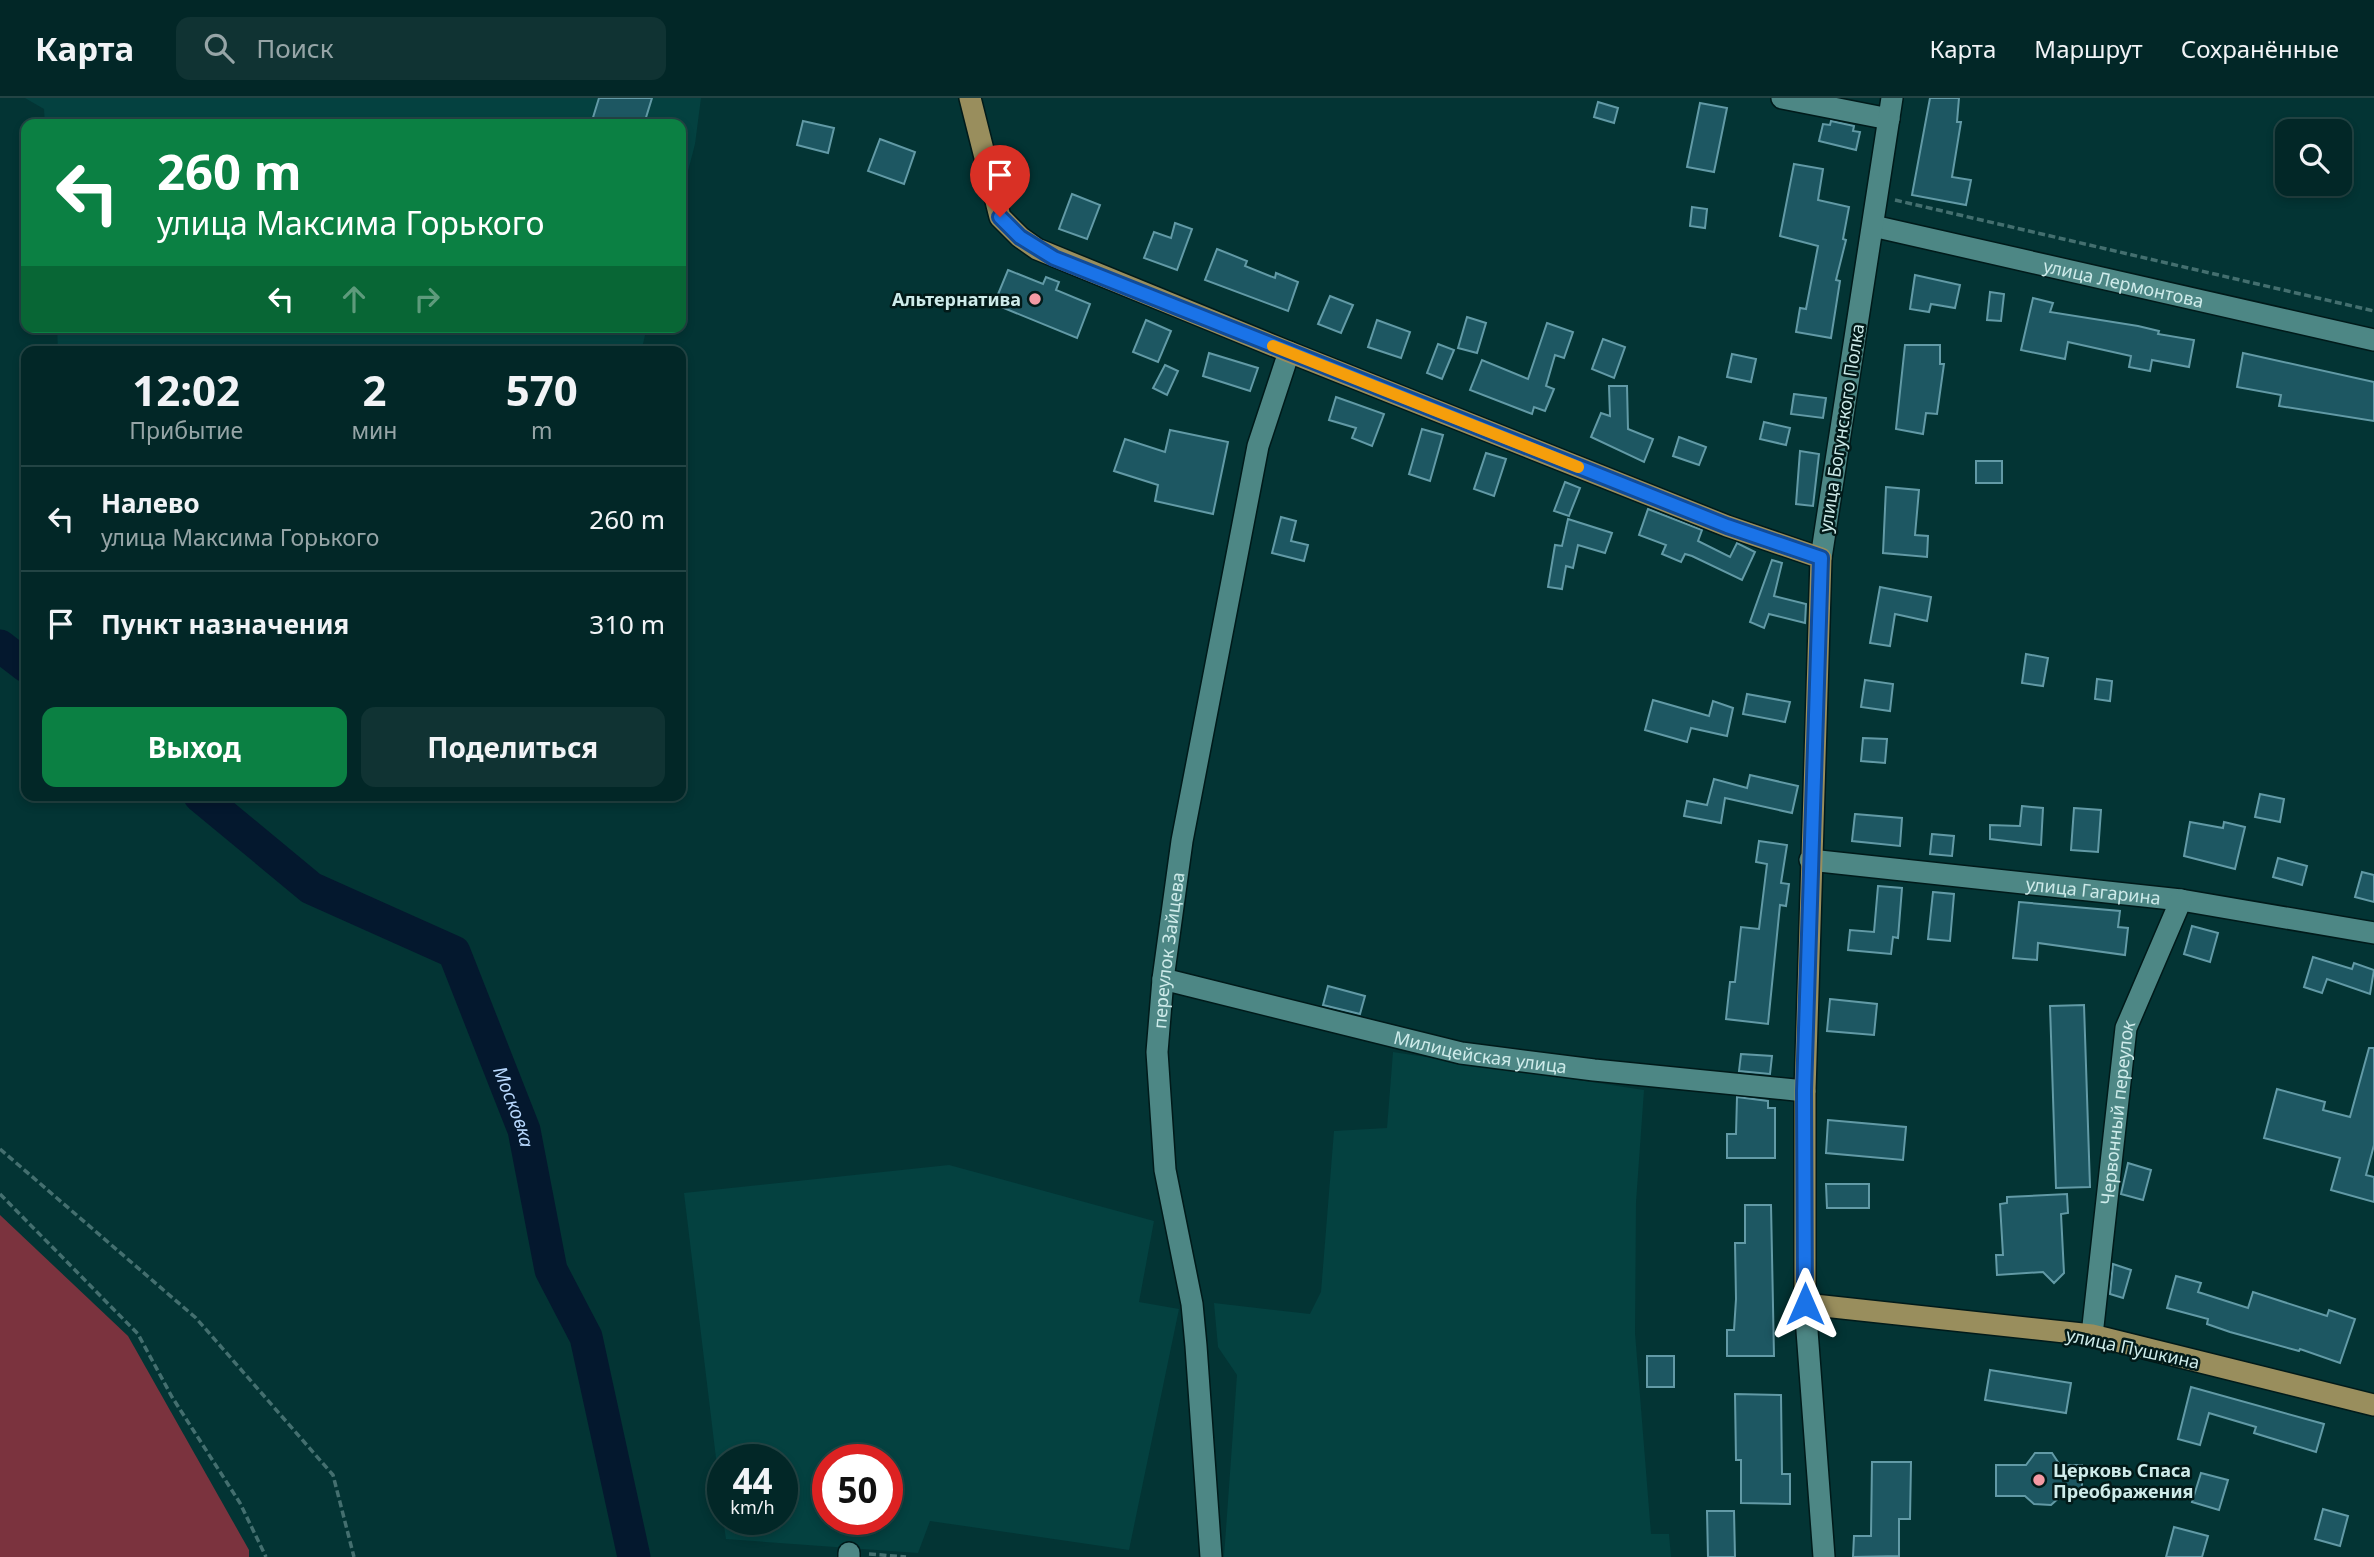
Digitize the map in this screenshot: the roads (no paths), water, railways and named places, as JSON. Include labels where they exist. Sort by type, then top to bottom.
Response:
[{"type":"main road","points":[[970,98],[992,195],[1000,217],[1020,237],[1054,258],[1727,526],[1821,558]]},
{"type":"main road","name":"улица Богунского Полка","points":[[1805,1304],[1804,1091],[1821,558]]},
{"type":"main road","name":"улица Пушкина","points":[[1805,1304],[2092,1335],[2374,1405]]},
{"type":"street","points":[[1782,98],[1890,109]]},
{"type":"street","name":"улица Богунского Полка","points":[[1821,558],[1890,109]]},
{"type":"street","name":"улица Лермонтова","points":[[1873,226],[2374,340]]},
{"type":"street","name":"переулок Зайцева","points":[[1211,1557],[1192,1304],[1162,1143],[1157,1052],[1163,979],[1182,841],[1258,446],[1289,352]]},
{"type":"street","name":"улица Гагарина","points":[[1810,860],[2181,900],[2374,933]]},
{"type":"street","name":"Червонный переулок","points":[[2092,1335],[2126,1028],[2181,900]]},
{"type":"street","name":"Милицейская улица","points":[[1163,979],[1461,1053],[1594,1070],[1804,1091]]},
{"type":"street","name":"улица Богунского Полка","points":[[1805,1304],[1824,1557]]},
{"type":"waterway","name":"Московка","points":[[0,646],[21,662]]},
{"type":"waterway","name":"Московка","points":[[206,801],[311,888],[454,952],[524,1130],[551,1270],[586,1337],[634,1557]]},
{"type":"place","name":"Альтернатива","points":[[1035,299]]},
{"type":"place","name":"Церковь Спаса Преображения","points":[[2039,1480]]}]
